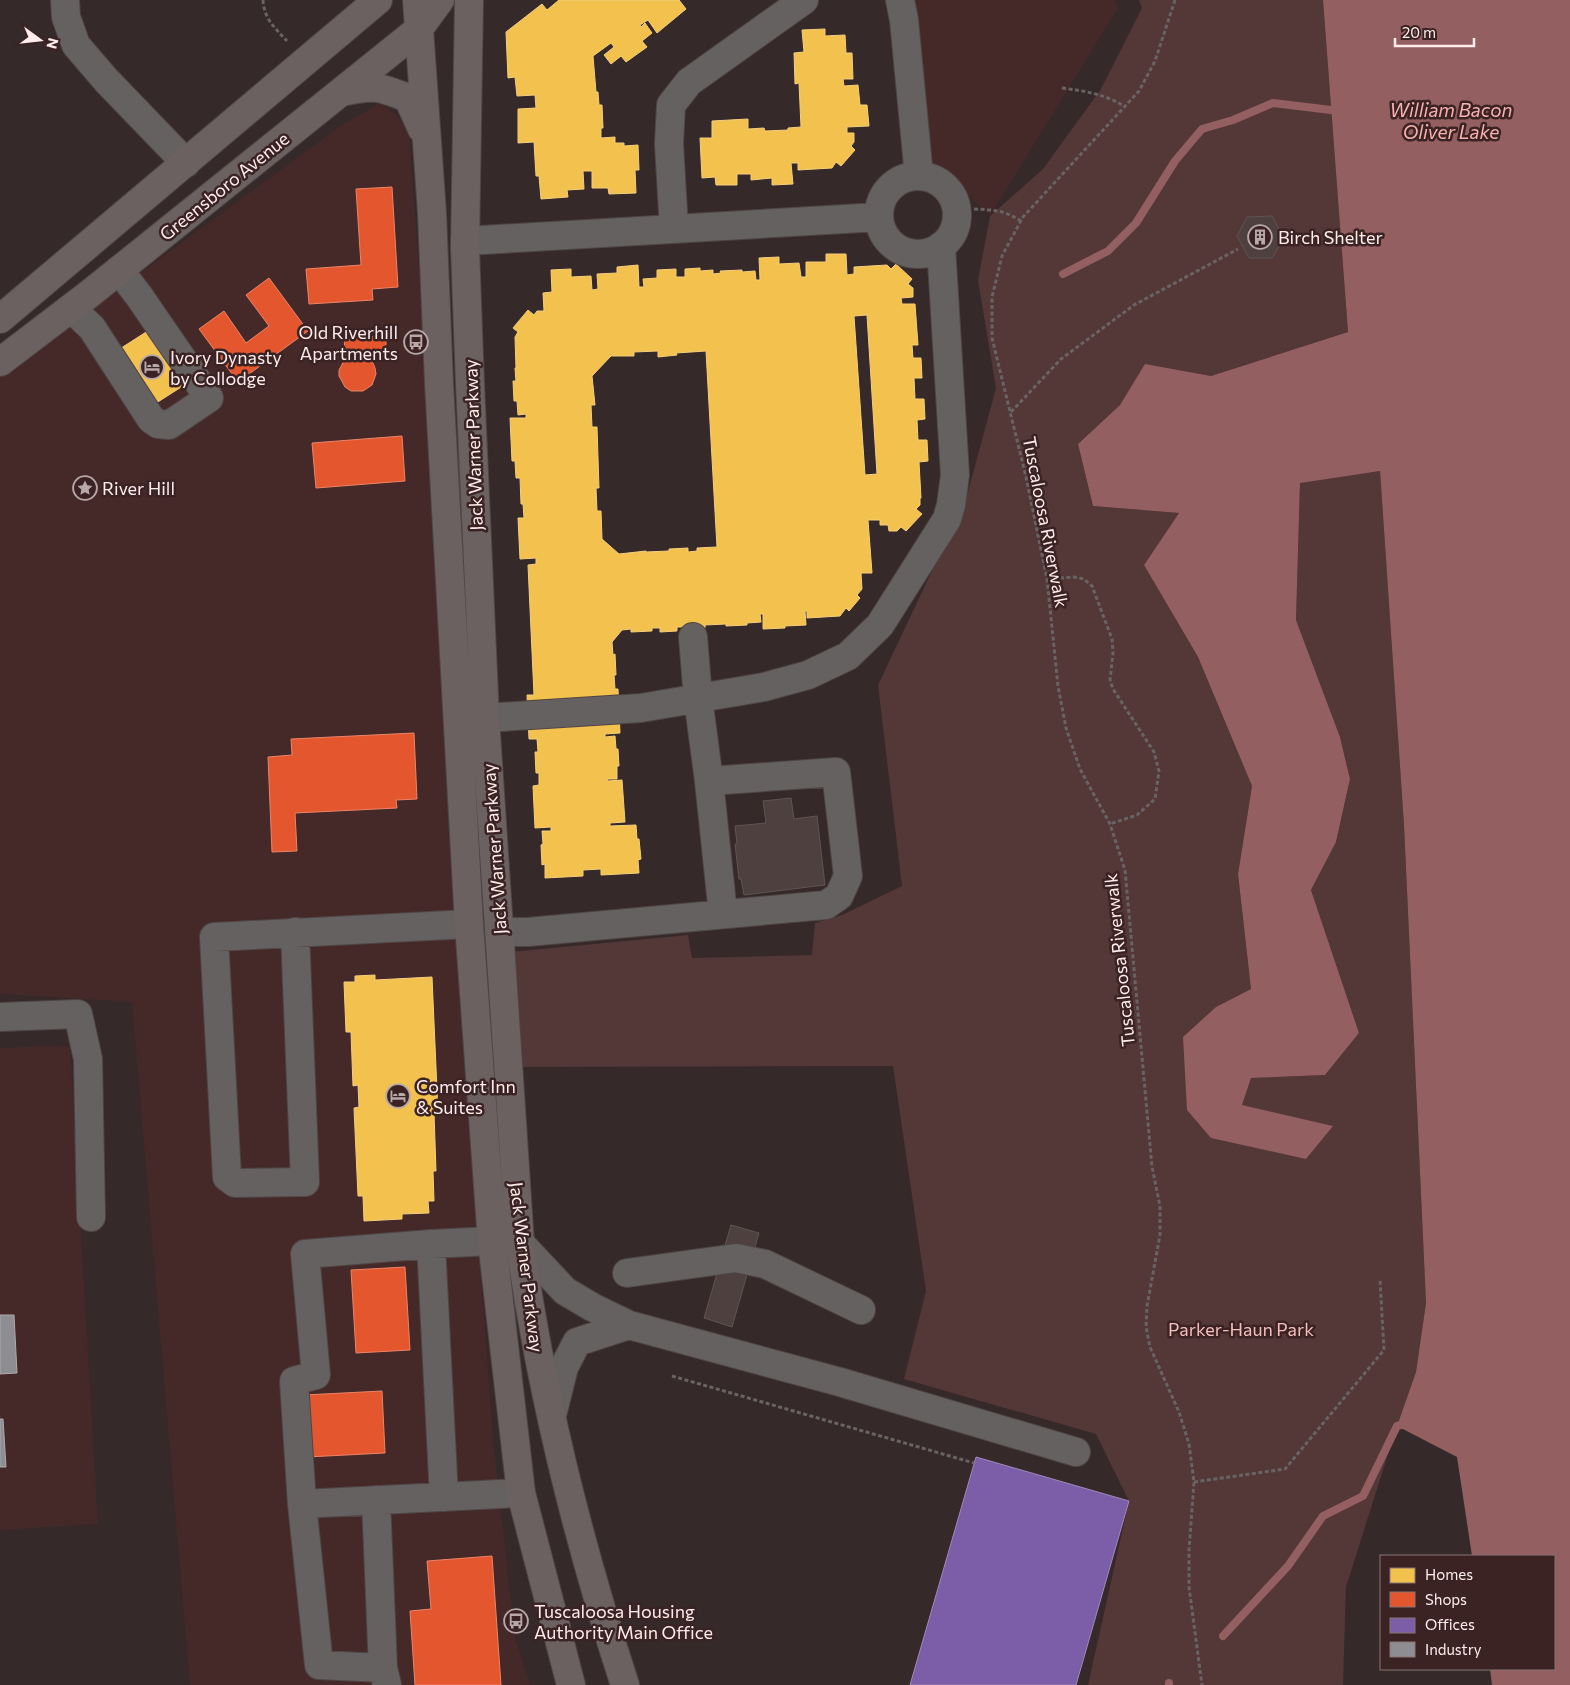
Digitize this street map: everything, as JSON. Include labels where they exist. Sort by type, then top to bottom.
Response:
[{"type":"main road","points":[[0,319],[378,0]]},
{"type":"main road","name":"Jack Warner Parkway","points":[[417,0],[427,140],[469,924],[492,1241],[520,1493],[571,1685]]},
{"type":"main road","name":"Greensboro Avenue","points":[[0,362],[72,308],[418,30],[440,0]]},
{"type":"main road","name":"Jack Warner Parkway","points":[[469,0],[465,241],[470,394],[485,718],[520,1243],[533,1329],[585,1554],[604,1622],[626,1685]]},
{"type":"main road","points":[[342,92],[367,86],[386,89],[408,98],[427,140]]},
{"type":"street","points":[[65,0],[66,17],[76,45],[106,80],[186,163]]},
{"type":"street","points":[[674,229],[669,144],[671,105],[689,82],[804,0]]},
{"type":"street","points":[[900,0],[904,20],[919,176]]},
{"type":"street","points":[[919,176],[931,178],[942,184],[950,193],[955,205],[956,217],[954,229],[948,240],[938,249],[925,254],[912,254],[900,250],[889,242],[882,230],[879,217],[880,204],[886,192],[896,183],[907,178],[919,176]]},
{"type":"street","points":[[465,241],[879,217]]},
{"type":"street","points":[[485,718],[641,708],[764,687],[808,675],[848,656],[880,625],[947,519],[951,505],[955,474],[941,246]]},
{"type":"street","points":[[72,308],[92,328],[151,418],[158,424],[169,425],[209,398],[140,296],[119,270]]},
{"type":"street","points":[[693,637],[698,698],[723,914]]},
{"type":"street","points":[[500,932],[528,932],[826,905],[839,896],[848,876],[836,772],[709,781]]},
{"type":"street","points":[[295,932],[305,1182],[235,1183],[226,1178],[214,937],[295,932],[469,924]]},
{"type":"street","points":[[0,1017],[78,1014],[88,1059],[90,1217]]},
{"type":"street","points":[[376,1500],[385,1677],[319,1665],[302,1504],[294,1381],[316,1375],[305,1254],[492,1241]]},
{"type":"street","points":[[520,1243],[565,1291],[592,1307],[630,1325],[840,1382],[1076,1452]]},
{"type":"street","points":[[431,1244],[444,1497]]},
{"type":"street","points":[[627,1273],[736,1258],[765,1264],[862,1310]]},
{"type":"street","points":[[552,1415],[564,1366],[577,1342],[630,1325]]},
{"type":"street","points":[[302,1504],[520,1493]]},
{"type":"path","points":[[263,0],[264,14],[268,21],[287,41]]},
{"type":"path","name":"Tuscaloosa Riverwalk","points":[[1175,0],[1155,61],[1139,91],[1021,221],[1002,256],[992,297],[992,338],[1047,579],[1058,686],[1066,728],[1080,769],[1110,824],[1125,870],[1152,1167],[1160,1206],[1160,1235],[1147,1306],[1146,1327],[1150,1347],[1179,1412],[1189,1444],[1194,1482],[1188,1550],[1189,1587],[1202,1685]]},
{"type":"path","points":[[1062,88],[1106,96],[1124,106]]},
{"type":"path","points":[[974,209],[999,210],[1009,213],[1021,221]]},
{"type":"path","points":[[1010,413],[1061,359],[1134,304],[1238,248]]},
{"type":"path","points":[[1047,579],[1074,577],[1084,579],[1092,586],[1112,639],[1114,653],[1110,680],[1113,689],[1154,752],[1159,771],[1155,799],[1137,816],[1110,824]]},
{"type":"path","points":[[1194,1482],[1285,1469],[1384,1350],[1380,1280]]},
{"type":"path","points":[[672,1376],[974,1464]]},
{"type":"shaded area","points":[[884,0],[1115,0],[1118,8],[990,216],[924,154],[899,49]]},
{"type":"shaded area","points":[[380,103],[397,116],[409,132],[430,419],[456,839],[476,1211],[494,1450],[515,1638],[530,1685],[190,1685],[132,1002],[0,994],[0,376],[342,125]]},
{"type":"shaded area","points":[[70,1047],[98,1524],[0,1530],[0,1048]]},
{"type":"green space","name":"Parker-Haun Park","points":[[1139,0],[1323,0],[1348,332],[1211,376],[1146,365],[1120,405],[1078,444],[1093,506],[1179,513],[1144,565],[1198,657],[1252,786],[1238,874],[1251,989],[1216,1007],[1187,1110],[1306,1159],[1332,1126],[1241,1106],[1251,1078],[1325,1075],[1359,1033],[1311,890],[1336,842],[1350,779],[1340,737],[1296,620],[1300,482],[1380,471],[1404,825],[1426,1303],[1416,1372],[1346,1587],[1343,1685],[1088,1685],[1129,1501],[1096,1434],[904,1379],[926,1291],[893,1066],[499,1067],[491,954],[688,935],[692,958],[812,955],[815,923],[842,915],[902,886],[878,685],[966,499],[996,388],[978,280],[990,216],[1043,169],[1101,89],[1142,8]]},
{"type":"water","name":"William Bacon Oliver Lake","points":[[1323,0],[1570,0],[1570,1685],[1492,1685],[1490,1670],[1555,1670],[1555,1555],[1472,1555],[1457,1457],[1397,1426],[1416,1372],[1426,1303],[1404,825],[1380,471],[1300,483],[1296,620],[1340,737],[1350,779],[1336,842],[1311,890],[1359,1033],[1325,1075],[1251,1078],[1242,1105],[1333,1126],[1306,1159],[1211,1138],[1187,1110],[1183,1037],[1216,1007],[1251,989],[1238,874],[1252,786],[1198,657],[1144,565],[1179,513],[1093,506],[1078,444],[1120,405],[1145,364],[1211,376],[1348,332]]},
{"type":"building: Homes","points":[[559,0],[679,0],[686,9],[657,33],[648,20],[640,25],[641,27],[645,23],[652,33],[642,41],[647,47],[626,62],[621,56],[611,64],[604,55],[614,47],[611,43],[593,56],[596,92],[598,92],[599,105],[602,105],[603,128],[601,128],[601,138],[615,137],[615,143],[624,143],[624,146],[638,145],[639,170],[635,170],[636,193],[609,194],[608,188],[592,188],[592,171],[583,171],[584,189],[567,190],[568,197],[541,199],[539,176],[536,176],[534,142],[518,143],[518,109],[536,108],[535,95],[517,96],[515,77],[508,78],[506,32],[542,4],[547,10]]},
{"type":"building: Homes","points":[[825,29],[825,36],[845,35],[846,53],[852,53],[853,79],[843,79],[844,86],[858,85],[860,105],[867,105],[869,126],[847,127],[847,133],[854,133],[854,142],[851,146],[855,150],[841,166],[836,162],[832,168],[798,170],[798,163],[791,163],[793,184],[772,185],[772,178],[751,180],[751,174],[737,174],[737,185],[716,185],[715,177],[702,178],[700,138],[712,138],[712,121],[748,119],[748,129],[764,128],[765,131],[788,130],[788,128],[801,127],[799,83],[795,84],[794,53],[804,52],[802,30]]},
{"type":"building: Homes","points":[[826,254],[846,254],[847,275],[854,274],[854,267],[887,265],[891,269],[896,264],[912,279],[908,284],[913,288],[913,297],[901,298],[902,304],[915,304],[918,345],[912,345],[913,358],[921,358],[922,378],[914,378],[915,399],[924,399],[925,419],[917,420],[918,440],[927,440],[928,461],[919,462],[921,498],[920,505],[916,509],[922,514],[906,531],[901,527],[897,531],[889,531],[888,525],[880,525],[880,520],[868,520],[872,573],[861,573],[862,589],[857,595],[860,598],[849,611],[846,608],[840,616],[807,618],[807,611],[805,611],[806,625],[785,626],[785,628],[763,629],[763,614],[760,614],[761,622],[747,623],[747,625],[705,625],[705,628],[684,629],[684,627],[677,627],[677,631],[660,632],[660,628],[652,628],[652,631],[631,632],[631,629],[622,630],[612,642],[613,655],[615,654],[616,675],[614,675],[615,689],[618,689],[620,733],[605,734],[605,737],[615,736],[619,766],[617,766],[617,779],[608,779],[607,781],[622,780],[625,822],[610,823],[610,826],[636,825],[641,859],[638,860],[639,873],[601,875],[601,869],[583,870],[583,876],[545,878],[545,864],[542,865],[542,831],[551,831],[551,827],[535,828],[533,786],[539,785],[539,773],[536,773],[535,752],[538,752],[537,739],[529,739],[527,695],[534,695],[528,565],[536,564],[536,558],[520,559],[518,518],[524,518],[523,504],[521,504],[520,478],[516,478],[515,461],[512,461],[510,418],[526,418],[526,414],[518,415],[517,401],[514,401],[513,381],[516,381],[515,337],[518,332],[513,328],[528,310],[534,315],[537,311],[544,311],[543,293],[552,292],[551,270],[571,269],[571,277],[591,276],[592,290],[598,289],[597,274],[617,273],[617,267],[638,265],[639,287],[644,287],[643,279],[657,278],[657,270],[676,269],[676,277],[685,277],[685,269],[700,268],[700,271],[713,270],[713,274],[721,273],[720,271],[755,271],[756,280],[760,280],[759,258],[779,257],[779,264],[799,263],[801,277],[806,277],[806,262],[826,262]],"holes":[[[867,315],[877,474],[865,475],[854,316]],[[658,351],[658,357],[677,355],[676,353],[706,351],[717,547],[697,548],[697,551],[688,552],[688,548],[619,554],[602,539],[601,511],[597,511],[596,488],[599,488],[597,427],[592,427],[591,405],[595,405],[592,376],[611,356],[634,356],[634,352]]]},
{"type":"building: Homes","name":"Ivory Dynasty by Collodge","points":[[154,327],[189,382],[150,407],[115,352]]},
{"type":"building: Homes","name":"Comfort Inn & Suites","points":[[375,975],[375,980],[432,977],[438,1113],[434,1113],[436,1171],[433,1171],[434,1201],[428,1201],[429,1213],[402,1214],[402,1219],[364,1221],[363,1196],[358,1196],[354,1108],[359,1107],[358,1085],[353,1086],[351,1032],[346,1032],[344,982],[355,982],[355,976]]},
{"type":"building: Shops","points":[[392,187],[398,287],[372,289],[373,300],[309,304],[306,269],[361,265],[356,189]]},
{"type":"building: Shops","points":[[269,278],[308,331],[238,382],[199,329],[224,311],[246,343],[269,326],[246,295]]},
{"type":"building: Shops","points":[[344,331],[362,331],[362,337],[386,336],[386,355],[369,356],[376,374],[372,385],[363,391],[351,391],[345,387],[339,376],[339,370],[345,359]]},
{"type":"building: Shops","points":[[402,436],[405,481],[316,488],[312,443]]},
{"type":"building: Shops","points":[[414,733],[417,799],[396,800],[397,808],[295,813],[297,851],[272,852],[268,757],[292,755],[291,739]]},
{"type":"building: Shops","points":[[405,1267],[410,1350],[356,1353],[351,1270]]},
{"type":"building: Shops","points":[[382,1391],[385,1453],[307,1457],[304,1395]]},
{"type":"building: Shops","points":[[492,1556],[501,1685],[415,1685],[410,1611],[431,1609],[427,1561]]},
{"type":"building: Offices","points":[[976,1457],[1129,1501],[1076,1685],[910,1685]]},
{"type":"building: Industry","points":[[0,1315],[14,1315],[17,1373],[0,1374]]},
{"type":"building: Industry","points":[[0,1419],[3,1419],[6,1467],[0,1467]]},
{"type":"building: Other","name":"Birch Shelter","points":[[1272,216],[1284,238],[1272,258],[1249,258],[1237,236],[1247,217]]},
{"type":"building: Other","points":[[791,798],[794,819],[817,816],[825,885],[744,895],[741,879],[739,879],[735,826],[766,823],[763,801]]},
{"type":"building: Other","points":[[731,1225],[759,1233],[732,1327],[704,1318]]},
{"type":"waterway","points":[[1063,274],[1108,251],[1136,223],[1175,161],[1202,129],[1233,120],[1273,103],[1331,110]]},
{"type":"waterway","points":[[1223,1636],[1288,1566],[1323,1516],[1363,1496],[1397,1426],[1405,1424]]},
{"type":"place","name":"Birch Shelter","points":[[1260,237]]},
{"type":"place","name":"Old Riverhill Apartments","points":[[416,342]]},
{"type":"place","name":"Ivory Dynasty by Collodge","points":[[152,367]]},
{"type":"place","name":"River Hill","points":[[85,488]]},
{"type":"place","name":"Comfort Inn & Suites","points":[[398,1096]]},
{"type":"place","name":"Tuscaloosa Housing Authority Main Office","points":[[516,1621]]}]
